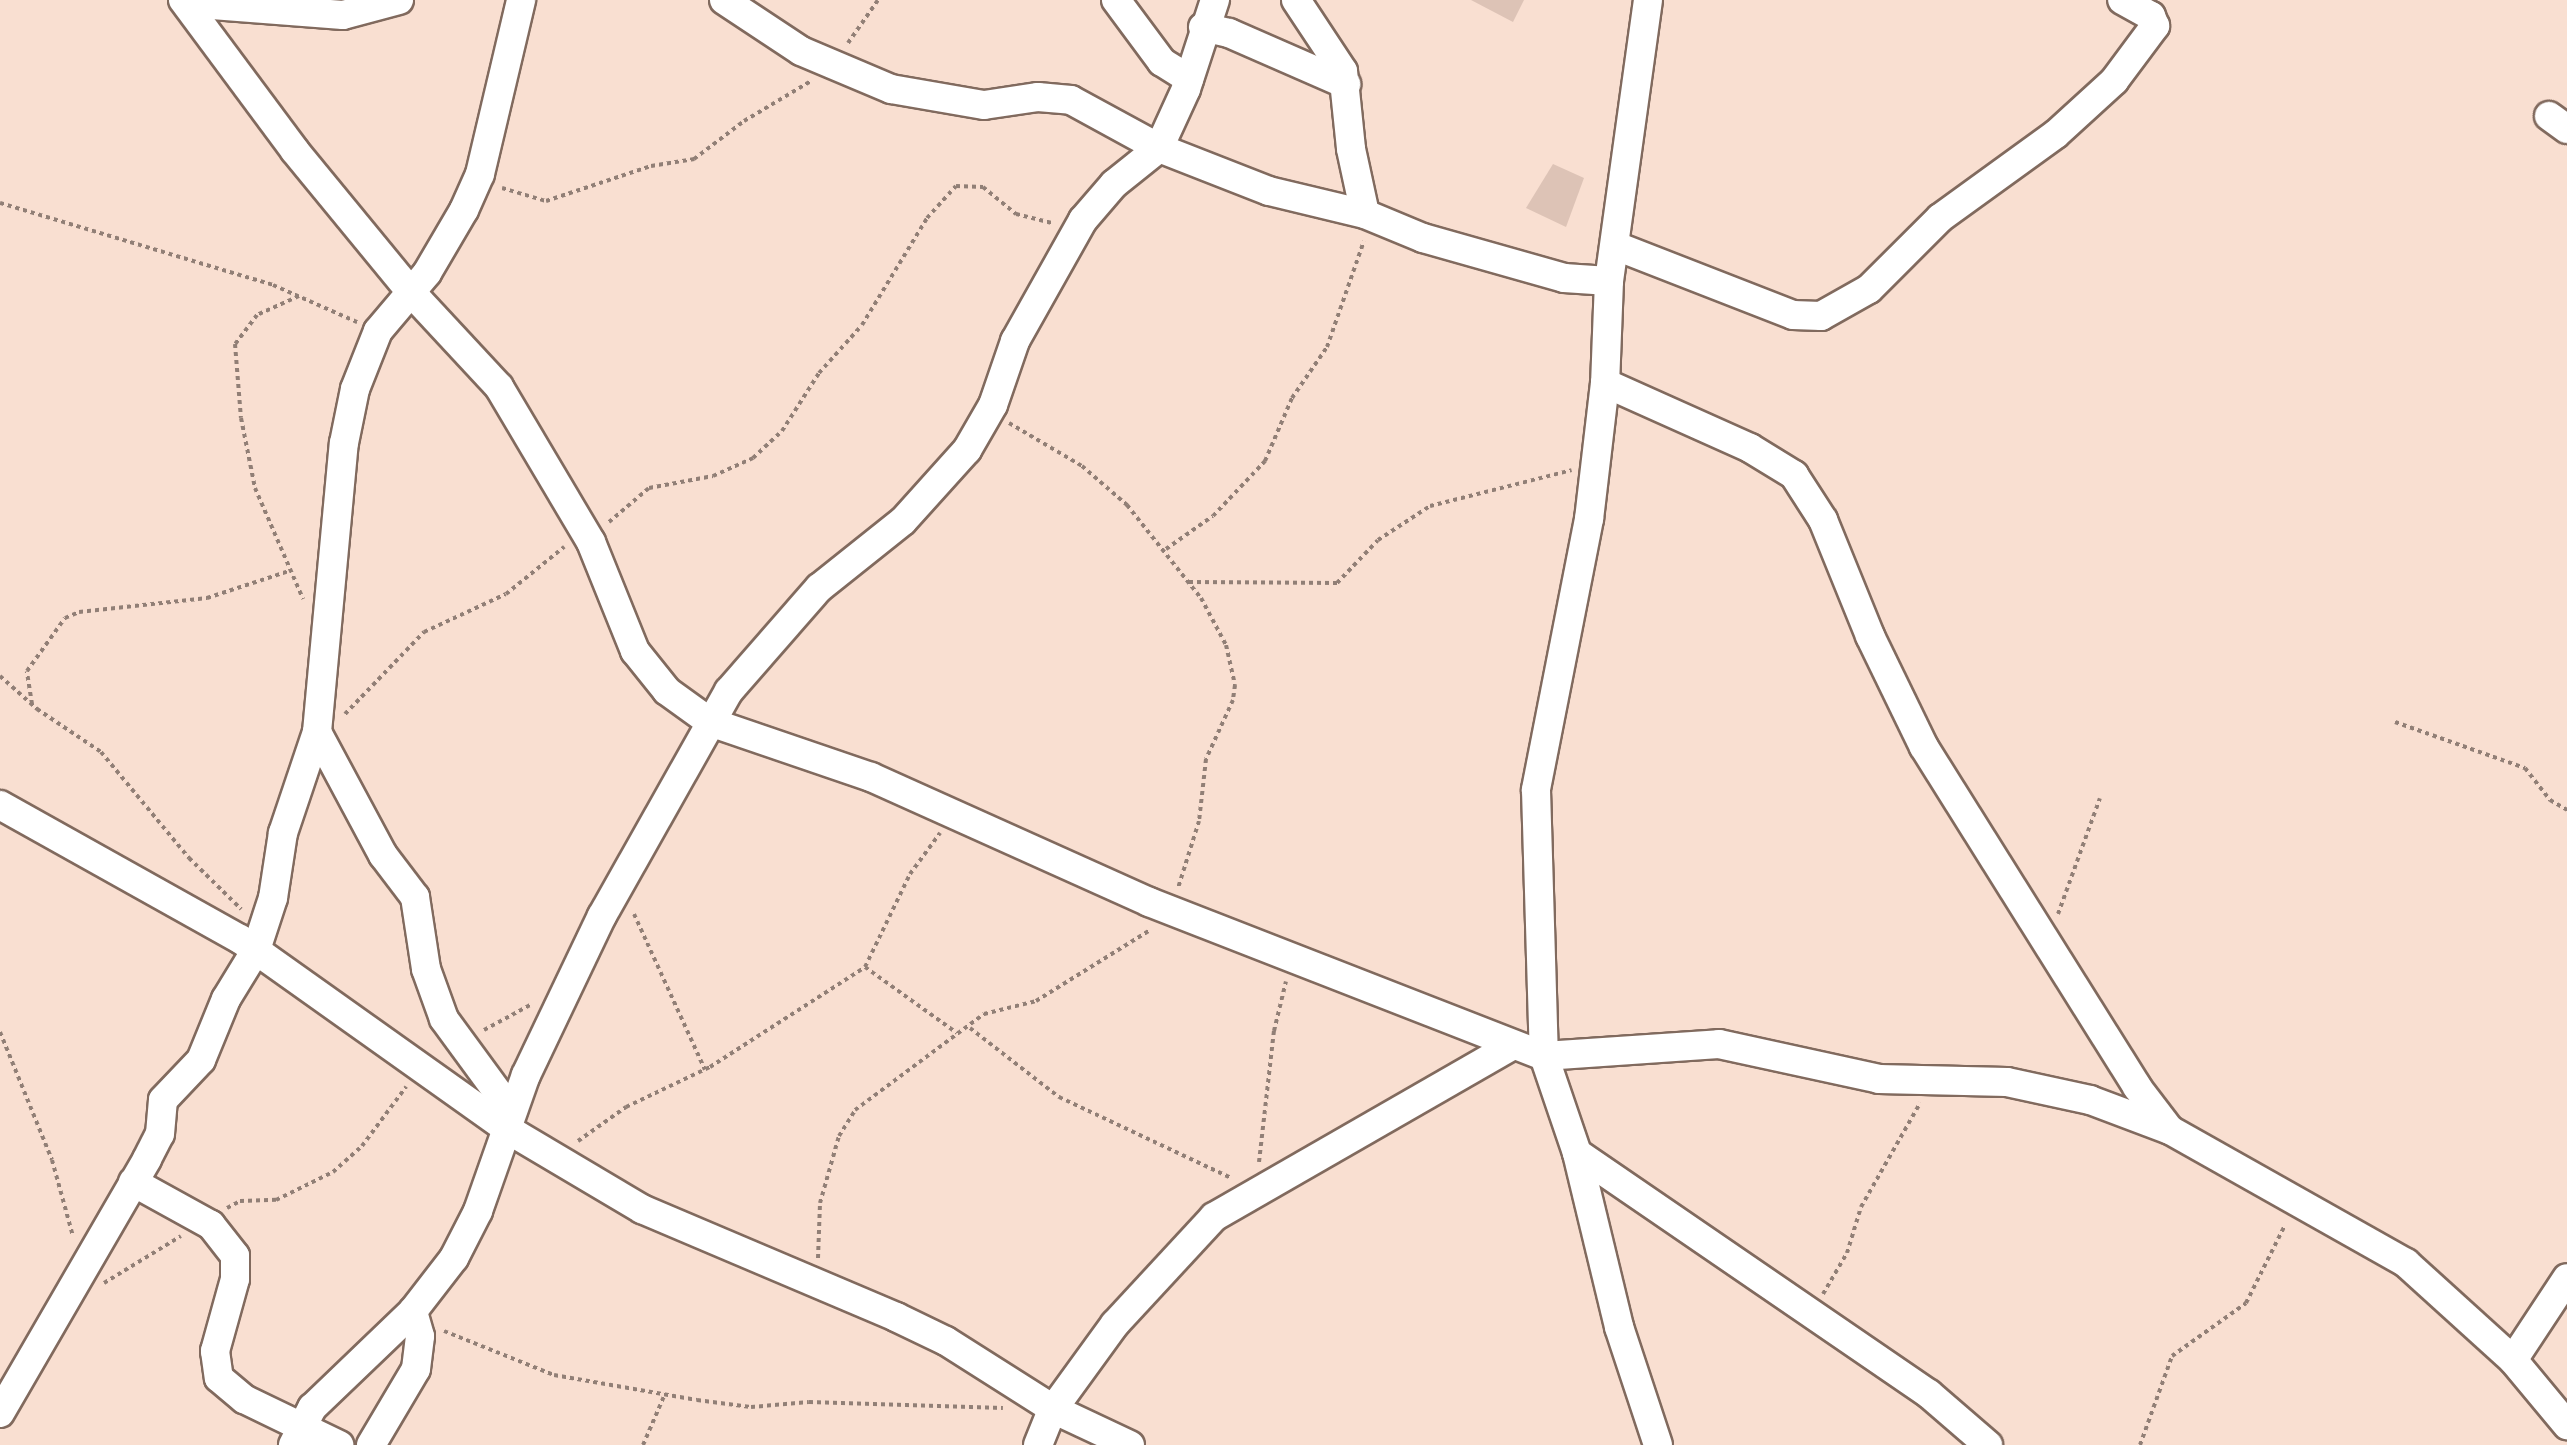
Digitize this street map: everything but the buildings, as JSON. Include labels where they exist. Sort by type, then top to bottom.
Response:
[{"type":"street","points":[[184,2],[343,15],[399,0]]},
{"type":"street","points":[[0,1413],[82,1276],[160,1134],[163,1100],[201,1060],[226,999],[258,943],[279,871],[283,833],[317,732],[344,443],[355,389],[378,331],[449,239],[480,174],[521,0]]},
{"type":"street","points":[[724,0],[772,34],[828,63],[891,89],[955,102],[1071,100],[1159,148],[1269,191],[1365,214],[1423,238],[1564,278],[1609,281]]},
{"type":"street","points":[[1116,0],[1162,62],[1189,79]]},
{"type":"street","points":[[297,1436],[312,1408],[413,1311],[466,1235],[510,1121],[621,878],[710,722],[760,650],[819,588],[903,521],[967,450],[989,412],[1015,341],[1083,220],[1114,184],[1159,148],[1189,79],[1203,27],[1215,0]]},
{"type":"street","points":[[1296,0],[1340,64],[1346,84],[1351,149],[1365,214]]},
{"type":"street","points":[[1648,0],[1609,281],[1605,383],[1593,464],[1589,519],[1536,790],[1544,1056],[1577,1153],[1619,1327],[1658,1445]]},
{"type":"street","points":[[1616,246],[1793,315],[1821,316],[1869,289],[1940,218],[2056,134],[2114,81],[2155,26],[2151,16],[2122,0]]},
{"type":"street","points":[[184,2],[295,151],[409,290],[499,387],[588,537],[635,651],[667,691],[710,722],[871,777],[1170,910],[1294,956],[1511,1046],[1544,1056],[1719,1044],[1879,1079],[1934,1083],[2007,1082],[2056,1090],[2170,1130],[2406,1263],[2513,1360],[2567,1425]]},
{"type":"street","points":[[1203,27],[1229,33],[1346,84]]},
{"type":"street","points":[[1605,383],[1750,448],[1794,475],[1823,520],[1870,636],[1924,747],[2137,1087],[2170,1130]]},
{"type":"street","points":[[317,732],[383,855],[415,897],[430,985],[459,1044],[510,1121]]},
{"type":"street","points":[[0,805],[258,943],[424,1071],[510,1121],[545,1150],[691,1234],[822,1285],[946,1341],[1052,1408],[1130,1445]]},
{"type":"street","points":[[1038,1445],[1052,1408],[1115,1324],[1214,1217],[1254,1191],[1511,1046]]},
{"type":"street","points":[[1577,1153],[1929,1394],[1988,1445]]},
{"type":"street","points":[[133,1182],[212,1226],[228,1242],[236,1267],[213,1367],[231,1391],[297,1436],[339,1445]]},
{"type":"street","points":[[2513,1360],[2567,1278]]},
{"type":"street","points":[[371,1445],[416,1369],[420,1336],[413,1311]]},
{"type":"path","points":[[480,174],[526,199],[546,201],[651,166],[694,159],[744,121],[803,88],[828,63],[878,0]]},
{"type":"path","points":[[317,732],[327,732],[424,632],[506,594],[588,537],[649,488],[713,476],[753,458],[782,431],[819,373],[862,325],[927,218],[956,186],[983,187],[1031,221],[1083,220]]},
{"type":"path","points":[[0,203],[299,296],[378,331]]},
{"type":"path","points":[[1166,549],[1213,516],[1265,461],[1292,398],[1315,371],[1346,302],[1363,250],[1365,214]]},
{"type":"path","points":[[299,296],[257,315],[235,344],[241,418],[255,488],[306,606]]},
{"type":"path","points":[[822,1285],[816,1226],[839,1136],[855,1110],[901,1081],[928,1053],[970,1028],[984,1014],[1051,993],[1097,959],[1165,920],[1199,821],[1206,759],[1235,685],[1226,645],[1189,582],[1166,549],[1127,505],[1082,466],[989,412]]},
{"type":"path","points":[[1189,582],[1337,583],[1378,540],[1430,506],[1593,464]]},
{"type":"path","points":[[32,706],[27,671],[65,618],[94,610],[207,598],[292,570]]},
{"type":"path","points":[[0,676],[32,706],[111,762],[172,839],[237,905],[258,943]]},
{"type":"path","points":[[2395,722],[2525,768],[2550,800],[2567,810]]},
{"type":"path","points":[[2058,921],[2100,798]]},
{"type":"path","points":[[545,1150],[572,1144],[626,1107],[705,1070],[865,967],[927,846],[960,819]]},
{"type":"path","points":[[621,878],[705,1070]]},
{"type":"path","points":[[970,1028],[1059,1097],[1254,1191],[1274,1031],[1294,956]]},
{"type":"path","points":[[865,967],[958,1033]]},
{"type":"path","points":[[459,1044],[572,982]]},
{"type":"path","points":[[0,1032],[52,1160],[82,1276],[110,1282],[163,1245],[212,1226],[234,1203],[276,1200],[346,1163],[424,1071]]},
{"type":"path","points":[[1808,1311],[1834,1277],[1861,1207],[1934,1083]]},
{"type":"path","points":[[2140,1445],[2172,1356],[2246,1303],[2295,1202]]},
{"type":"path","points":[[413,1311],[435,1327],[528,1368],[665,1394],[751,1407],[809,1402],[906,1409],[1052,1408]]},
{"type":"path","points":[[643,1445],[665,1394]]}]
